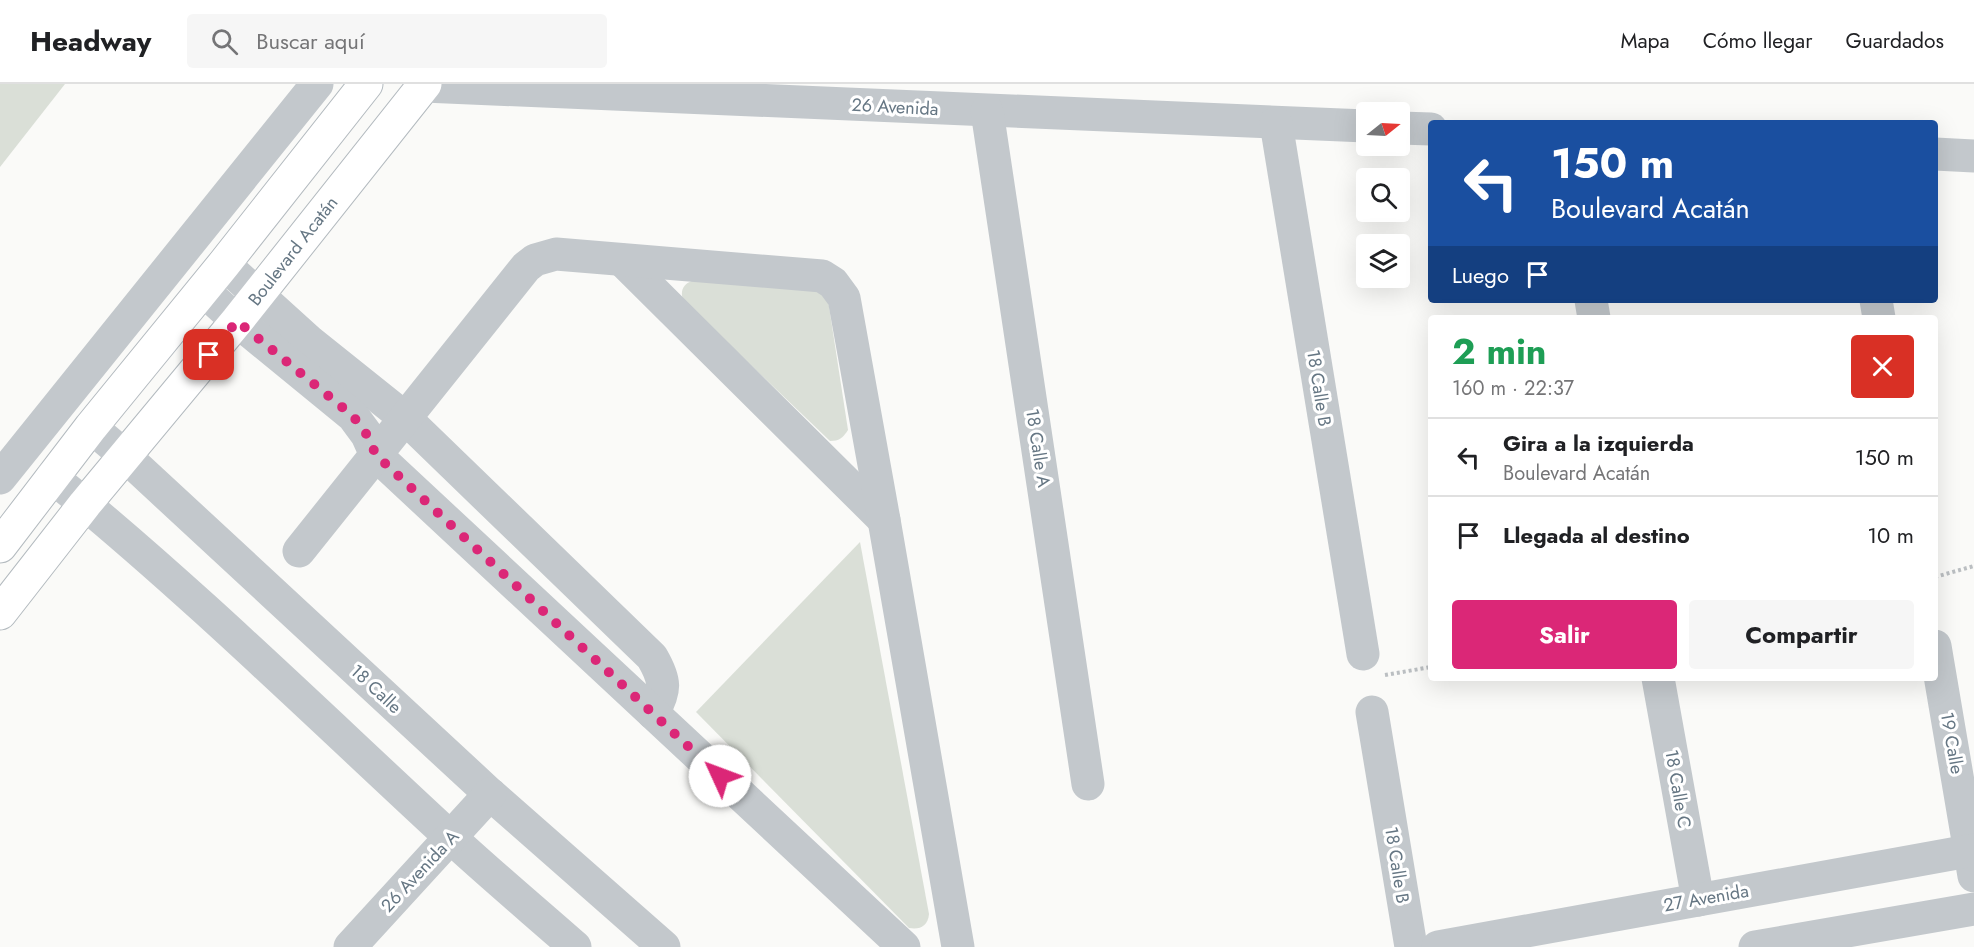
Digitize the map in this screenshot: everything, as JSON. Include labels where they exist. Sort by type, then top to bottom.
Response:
[{"type":"main road","points":[[0,546],[91,427],[224,264],[366,84]]},
{"type":"main road","name":"Boulevard Acatán","points":[[0,614],[85,504],[237,321],[424,85]]},
{"type":"street","points":[[0,478],[317,84]]},
{"type":"street","name":"26 Avenida","points":[[424,85],[1356,126]]},
{"type":"street","name":"18 Calle A","points":[[987,111],[1088,784]]},
{"type":"street","name":"18 Calle B","points":[[1275,123],[1370,665]]},
{"type":"street","points":[[1410,128],[1428,129]]},
{"type":"street","points":[[1938,154],[1974,156]]},
{"type":"street","points":[[299,551],[526,267],[536,260],[555,254],[822,276],[833,282],[844,298],[958,947]]},
{"type":"street","points":[[622,260],[884,520]]},
{"type":"street","points":[[224,264],[310,342],[405,418],[652,657],[663,682],[662,696],[652,713]]},
{"type":"street","points":[[203,290],[237,321],[353,416],[367,435],[376,455],[904,947]]},
{"type":"street","name":"18 Calle","points":[[91,427],[490,794],[664,947]]},
{"type":"street","points":[[52,477],[272,669],[450,838],[575,947]]},
{"type":"street","name":"19 Calle","points":[[1938,663],[1973,859]]},
{"type":"street","name":"18 Calle C","points":[[1659,681],[1698,900]]},
{"type":"street","name":"18 Calle B","points":[[1372,712],[1411,947]]},
{"type":"street","name":"26 Avenida A","points":[[350,947],[490,794]]},
{"type":"street","name":"27 Avenida","points":[[1438,947],[1698,900],[1973,859]]},
{"type":"street","points":[[1755,947],[1974,909]]},
{"type":"path","points":[[1938,576],[1974,566]]},
{"type":"path","points":[[1370,665],[1428,667]]},
{"type":"shaded area","points":[[0,84],[65,84],[0,167]]},
{"type":"shaded area","points":[[692,281],[817,290],[828,300],[848,430],[842,437],[830,441],[683,300],[683,288]]},
{"type":"shaded area","points":[[860,542],[929,914],[925,924],[917,928],[909,928],[696,712]]},
{"type":"route","points":[[209,355],[237,321],[353,416],[367,435],[376,455],[720,776]]}]
